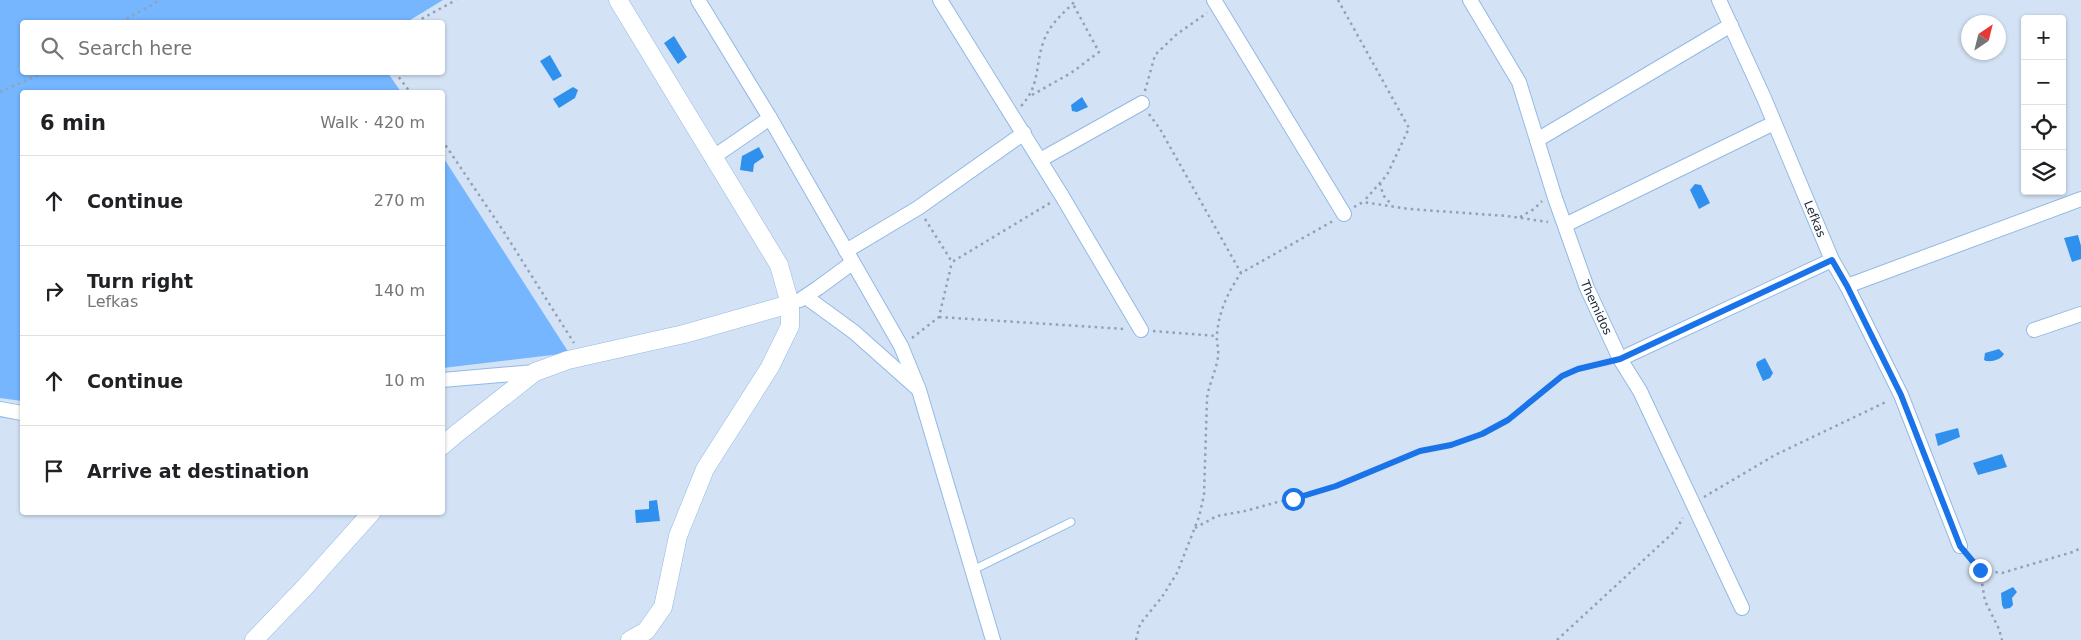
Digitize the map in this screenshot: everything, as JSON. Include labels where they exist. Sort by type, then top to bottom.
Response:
[{"type":"street","points":[[618,0],[712,158],[779,265],[798,300],[854,332],[919,390]]},
{"type":"street","points":[[698,0],[770,118],[901,346],[919,390],[993,640]]},
{"type":"street","points":[[940,0],[1024,133],[1141,330]]},
{"type":"street","name":"Themidos","points":[[1470,0],[1519,82],[1587,288],[1620,359],[1640,392],[1742,608]]},
{"type":"street","name":"Lefkas","points":[[1719,0],[1832,260],[1847,286],[1901,395],[1960,546]]},
{"type":"street","points":[[1216,3],[1344,214]]},
{"type":"street","points":[[1538,140],[1731,24]]},
{"type":"street","points":[[1040,160],[1142,103]]},
{"type":"street","points":[[712,158],[770,118]]},
{"type":"street","points":[[1565,225],[1774,123]]},
{"type":"street","points":[[445,380],[535,372],[568,360],[684,334],[798,300],[849,257],[1024,133]]},
{"type":"street","points":[[1847,286],[2081,199]]},
{"type":"street","points":[[1620,359],[1832,260]]},
{"type":"street","points":[[630,640],[646,630],[663,607],[678,536],[705,469],[770,367],[790,326],[798,300]]},
{"type":"street","points":[[2034,330],[2081,314]]},
{"type":"street","points":[[445,443],[535,372]]},
{"type":"street","points":[[0,410],[20,414]]},
{"type":"street","points":[[254,640],[369,515]]},
{"type":"lane","points":[[972,570],[1071,522]]},
{"type":"path","points":[[125,20],[160,0]]},
{"type":"path","points":[[420,20],[456,0]]},
{"type":"path","points":[[1030,96],[1037,76],[1042,44],[1051,25],[1076,0]]},
{"type":"path","points":[[1136,640],[1140,624],[1162,597],[1177,573],[1195,528],[1204,494],[1207,398],[1218,359],[1216,336],[1222,306],[1241,273],[1364,202],[1387,175],[1409,128],[1338,0]]},
{"type":"path","points":[[1216,3],[1156,55],[1142,103],[1160,129],[1241,273]]},
{"type":"path","points":[[1011,115],[1030,96],[1070,73],[1099,52],[1073,4]]},
{"type":"path","points":[[0,92],[38,75]]},
{"type":"path","points":[[397,75],[408,90]]},
{"type":"path","points":[[445,144],[504,232],[583,357]]},
{"type":"path","points":[[1518,218],[1534,209],[1544,199],[1550,180]]},
{"type":"path","points":[[1380,183],[1383,195],[1394,206]]},
{"type":"path","points":[[901,346],[939,316],[952,262],[1062,196]]},
{"type":"path","points":[[1364,202],[1518,218],[1565,225]]},
{"type":"path","points":[[918,208],[952,262]]},
{"type":"path","points":[[939,316],[1216,336]]},
{"type":"path","points":[[1195,528],[1217,516],[1254,509],[1336,486],[1420,451],[1451,445],[1482,434],[1508,420],[1562,376],[1585,367],[1620,359]]},
{"type":"path","points":[[1557,640],[1676,531],[1692,504],[1775,455],[1901,395]]},
{"type":"path","points":[[1960,546],[1980,570],[1985,601],[1999,629],[2002,640]]},
{"type":"path","points":[[1980,570],[2002,573],[2076,551],[2081,546]]},
{"type":"shaded area","points":[[0,0],[443,0],[410,20],[20,20],[20,75],[389,75],[400,90],[20,90],[20,401],[0,398]]},
{"type":"shaded area","points":[[674,36],[687,57],[678,64],[664,43]]},
{"type":"shaded area","points":[[550,55],[562,76],[553,81],[540,61]]},
{"type":"shaded area","points":[[573,87],[578,90],[575,98],[559,108],[553,99]]},
{"type":"shaded area","points":[[1082,97],[1088,107],[1077,112],[1072,111],[1071,105]]},
{"type":"shaded area","points":[[759,147],[764,157],[754,164],[753,172],[740,170],[742,156]]},
{"type":"shaded area","points":[[445,160],[569,353],[445,368]]},
{"type":"shaded area","points":[[1695,184],[1701,185],[1710,203],[1699,209],[1690,190]]},
{"type":"shaded area","points":[[2078,235],[2081,246],[2081,259],[2072,262],[2064,238]]},
{"type":"shaded area","points":[[1999,349],[2004,354],[2000,358],[1992,361],[1984,360],[1985,353]]},
{"type":"shaded area","points":[[1765,358],[1773,373],[1770,378],[1763,381],[1756,365],[1757,362]]},
{"type":"shaded area","points":[[1958,428],[1960,437],[1938,446],[1935,434]]},
{"type":"shaded area","points":[[2002,454],[2007,467],[1978,475],[1973,463]]},
{"type":"shaded area","points":[[657,500],[660,521],[636,523],[635,510],[649,509],[649,501]]},
{"type":"shaded area","points":[[2013,587],[2017,592],[2012,598],[2013,605],[2010,608],[2004,609],[2001,593]]},
{"type":"route","points":[[1293,499],[1364,476],[1420,451],[1451,445],[1482,434],[1508,420],[1562,376],[1578,369],[1620,359],[1832,260],[1847,286],[1901,395],[1960,546],[1980,570]]}]
